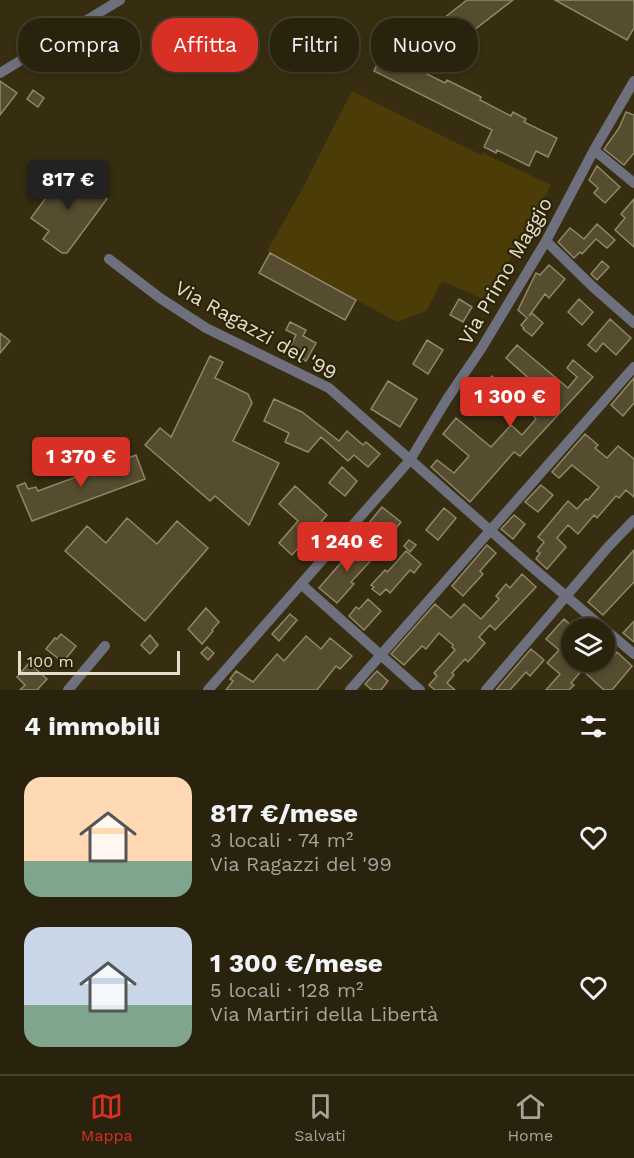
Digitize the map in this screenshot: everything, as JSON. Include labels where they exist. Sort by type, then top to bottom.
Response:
[{"type":"street","points":[[0,73],[120,0]]},
{"type":"street","name":"Via Primo Maggio","points":[[208,690],[410,460],[546,241],[594,150],[631,93],[634,81]]},
{"type":"street","points":[[594,150],[634,183]]},
{"type":"street","points":[[546,241],[634,323]]},
{"type":"street","name":"Via Ragazzi del '99","points":[[109,259],[160,298],[206,328],[329,388],[634,654]]},
{"type":"street","points":[[350,690],[634,367]]},
{"type":"street","points":[[486,690],[634,520]]},
{"type":"street","points":[[301,584],[420,690]]},
{"type":"street","points":[[68,690],[105,646]]},
{"type":"shaded area","points":[[352,91],[481,155],[483,153],[551,185],[487,301],[442,281],[426,311],[397,322],[267,251],[300,193]]},
{"type":"building","points":[[467,0],[513,0],[478,27],[478,18],[444,18]]},
{"type":"building","points":[[555,0],[634,0],[634,28],[627,40]]},
{"type":"building","points":[[376,72],[423,72],[445,83],[447,80],[481,97],[480,100],[511,116],[513,112],[526,119],[524,122],[557,138],[548,157],[536,151],[529,166],[497,150],[496,153],[484,147],[492,130]]},
{"type":"building","points":[[0,81],[17,93],[0,115]]},
{"type":"building","points":[[33,90],[44,98],[38,107],[27,99]]},
{"type":"building","points":[[626,112],[634,115],[634,153],[624,165],[604,149],[619,128]]},
{"type":"building","points":[[597,166],[620,187],[605,203],[594,193],[598,188],[589,180]]},
{"type":"building","points":[[67,169],[107,199],[67,253],[62,253],[43,239],[49,231],[31,218]]},
{"type":"building","points":[[634,199],[634,247],[615,230],[625,218],[621,214]]},
{"type":"building","points":[[597,224],[615,240],[607,248],[596,239],[582,254],[580,252],[574,258],[558,242],[570,228],[584,239]]},
{"type":"building","points":[[270,253],[356,300],[345,320],[259,273]]},
{"type":"building","points":[[602,261],[609,267],[597,280],[591,274]]},
{"type":"building","points":[[549,265],[565,279],[549,298],[545,294],[529,316],[532,313],[543,323],[532,336],[523,329],[521,325],[527,318],[518,310],[536,273],[540,275]]},
{"type":"building","points":[[459,299],[472,307],[463,322],[450,315]]},
{"type":"building","points":[[579,299],[593,312],[582,325],[568,312]]},
{"type":"building","points":[[610,319],[631,338],[616,355],[603,343],[596,352],[588,345]]},
{"type":"building","points":[[290,322],[306,330],[303,336],[316,343],[306,361],[288,352],[296,335],[286,330]]},
{"type":"building","points":[[0,333],[10,341],[0,353]]},
{"type":"building","points":[[427,340],[443,350],[428,374],[413,364]]},
{"type":"building","points":[[517,345],[568,388],[577,377],[567,368],[573,360],[593,377],[520,456],[514,452],[470,502],[431,467],[437,460],[454,473],[469,456],[443,434],[456,418],[491,447],[511,425],[522,435],[536,419],[534,416],[539,410],[531,403],[542,390],[506,358]]},
{"type":"building","points":[[210,356],[223,362],[215,378],[248,394],[252,403],[233,441],[279,463],[249,525],[215,496],[210,501],[145,445],[160,428],[171,437]]},
{"type":"building","points":[[492,376],[512,392],[501,406],[482,389]]},
{"type":"building","points":[[634,378],[634,403],[623,416],[611,405]]},
{"type":"building","points":[[388,381],[417,399],[400,427],[371,409]]},
{"type":"building","points":[[274,399],[302,412],[339,441],[347,431],[363,445],[366,442],[380,454],[368,467],[354,455],[348,461],[321,437],[308,452],[285,442],[289,433],[264,421]]},
{"type":"building","points":[[585,434],[598,445],[595,448],[607,458],[618,446],[634,459],[634,497],[626,490],[619,498],[616,496],[597,518],[594,515],[578,534],[568,525],[557,538],[566,547],[547,569],[536,559],[540,553],[537,551],[544,542],[538,537],[568,501],[577,509],[599,487],[572,465],[559,478],[552,472]]},
{"type":"building","points":[[136,455],[145,479],[32,521],[17,486],[25,483],[28,489],[36,487],[38,491]]},
{"type":"building","points":[[342,467],[357,481],[345,496],[329,483]]},
{"type":"building","points":[[541,485],[553,495],[538,512],[525,502]]},
{"type":"building","points":[[295,486],[327,515],[292,555],[279,543],[298,521],[279,504]]},
{"type":"building","points":[[382,507],[401,522],[386,540],[369,523]]},
{"type":"building","points":[[444,508],[456,518],[438,540],[426,530]]},
{"type":"building","points":[[514,515],[525,524],[513,539],[501,529]]},
{"type":"building","points":[[127,518],[157,544],[177,521],[208,548],[145,621],[65,551],[87,526],[106,543]]},
{"type":"building","points":[[409,540],[416,545],[410,552],[404,546]]},
{"type":"building","points":[[359,542],[375,556],[351,582],[354,584],[337,603],[319,588]]},
{"type":"building","points":[[487,545],[496,553],[480,571],[483,574],[463,596],[452,586]]},
{"type":"building","points":[[634,550],[634,582],[603,615],[588,602]]},
{"type":"building","points":[[406,551],[421,564],[414,573],[410,570],[390,593],[386,589],[380,595],[372,589],[374,587],[371,585],[385,570],[387,572]]},
{"type":"building","points":[[522,574],[536,587],[495,630],[490,625],[479,637],[485,643],[468,662],[465,659],[452,673],[454,675],[447,683],[455,690],[435,690],[429,685],[437,676],[434,673],[455,650],[453,645],[439,633],[426,649],[422,646],[404,665],[391,654],[435,604],[451,618],[464,604],[481,619],[499,599],[496,596],[506,584],[510,588]]},
{"type":"building","points":[[368,599],[381,611],[364,630],[349,616],[356,607],[359,609]]},
{"type":"building","points":[[206,608],[219,622],[202,644],[188,629]]},
{"type":"building","points":[[290,614],[297,620],[279,641],[272,634]]},
{"type":"building","points":[[634,621],[634,642],[623,633]]},
{"type":"building","points":[[561,622],[561,672],[580,672],[571,683],[574,685],[569,690],[546,690],[560,674],[547,663],[559,650],[546,639]]},
{"type":"building","points":[[61,634],[76,646],[63,662],[46,649]]},
{"type":"building","points":[[150,635],[158,645],[150,654],[141,645]]},
{"type":"building","points":[[306,636],[321,649],[330,638],[352,656],[340,669],[336,666],[317,690],[226,690],[233,681],[230,679],[236,671],[253,682],[277,654],[284,661]]},
{"type":"building","points":[[207,647],[214,653],[208,660],[201,653]]},
{"type":"building","points":[[531,649],[544,660],[530,676],[526,672],[510,690],[496,690]]},
{"type":"building","points":[[617,652],[632,666],[612,690],[604,690],[584,672],[615,672]]},
{"type":"building","points":[[29,663],[47,679],[37,690],[20,690],[25,685],[17,677]]},
{"type":"building","points":[[377,671],[388,681],[381,690],[372,690],[365,684]]}]
